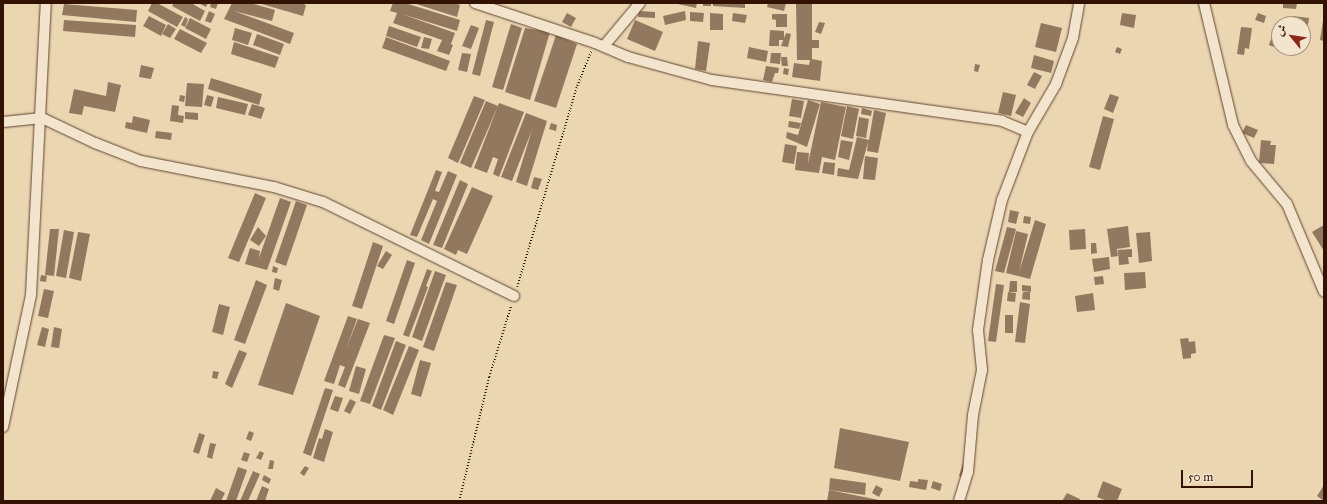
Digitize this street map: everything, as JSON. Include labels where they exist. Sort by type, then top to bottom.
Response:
[{"type":"street","points":[[3,427],[31,295],[42,118],[46,3]]},
{"type":"street","points":[[475,3],[600,44],[628,57],[712,80],[1002,121],[1028,132]]},
{"type":"street","points":[[600,44],[640,3]]},
{"type":"street","points":[[959,501],[968,472],[973,414],[982,370],[978,330],[988,260],[1002,200],[1028,132],[1056,84],[1073,38],[1079,3]]},
{"type":"street","points":[[1204,3],[1233,125],[1251,161],[1286,204],[1324,292]]},
{"type":"street","points":[[3,122],[42,118],[95,143],[141,160],[274,187],[323,202],[514,296]]},
{"type":"path","points":[[459,501],[489,377],[577,86],[600,44]]},
{"type":"building","points":[[152,3],[157,3],[183,17],[177,27],[148,11]]},
{"type":"building","points":[[174,3],[191,3],[205,11],[200,21],[172,6]]},
{"type":"building","points":[[198,3],[208,3],[206,7]]},
{"type":"building","points":[[211,3],[218,3],[216,9],[210,7]]},
{"type":"building","points":[[232,3],[250,3],[275,10],[272,21],[234,11],[294,33],[290,44],[224,19]]},
{"type":"building","points":[[258,3],[300,3],[306,5],[303,16]]},
{"type":"building","points":[[393,3],[405,3],[460,20],[457,31],[402,14],[455,33],[451,44],[443,41],[453,45],[449,55],[437,51],[442,40],[393,23],[397,13],[390,11]]},
{"type":"building","points":[[413,3],[454,3],[460,5],[457,17]]},
{"type":"building","points":[[673,3],[697,3],[696,8]]},
{"type":"building","points":[[703,3],[711,3],[711,6],[703,6]]},
{"type":"building","points":[[713,3],[745,3],[745,8],[713,6]]},
{"type":"building","points":[[768,3],[786,3],[784,11],[767,7]]},
{"type":"building","points":[[796,3],[812,3],[812,40],[819,40],[819,48],[812,48],[812,59],[822,61],[820,81],[792,77],[794,63],[809,65],[810,60],[797,60]]},
{"type":"building","points":[[1283,3],[1297,3],[1296,9],[1283,8]]},
{"type":"building","points":[[64,4],[137,10],[136,22],[62,15]]},
{"type":"building","points":[[209,11],[215,14],[211,23],[205,21]]},
{"type":"building","points":[[639,11],[655,12],[655,18],[638,17]]},
{"type":"building","points":[[685,11],[686,20],[665,25],[663,16]]},
{"type":"building","points":[[690,12],[704,13],[703,22],[690,21]]},
{"type":"building","points":[[567,13],[576,18],[571,27],[562,22]]},
{"type":"building","points":[[710,13],[723,14],[723,30],[710,30]]},
{"type":"building","points":[[733,13],[747,15],[745,23],[732,21]]},
{"type":"building","points":[[1122,13],[1136,15],[1134,28],[1120,25]]},
{"type":"building","points":[[1258,13],[1266,16],[1264,23],[1255,20]]},
{"type":"building","points":[[772,14],[787,14],[787,27],[776,27],[776,20],[772,19]]},
{"type":"building","points":[[1324,14],[1324,41],[1320,40]]},
{"type":"building","points":[[149,16],[166,25],[161,36],[143,26]]},
{"type":"building","points":[[185,17],[188,19],[185,27],[181,25]]},
{"type":"building","points":[[190,18],[211,29],[206,39],[185,28]]},
{"type":"building","points":[[64,20],[136,25],[135,37],[63,31]]},
{"type":"building","points":[[486,20],[494,22],[480,76],[472,74]]},
{"type":"building","points":[[635,20],[663,32],[655,51],[627,39]]},
{"type":"building","points":[[819,22],[825,23],[821,34],[815,32]]},
{"type":"building","points":[[1041,23],[1062,28],[1056,52],[1035,47]]},
{"type":"building","points":[[168,24],[176,29],[170,38],[162,34]]},
{"type":"building","points":[[511,24],[522,28],[503,90],[492,87]]},
{"type":"building","points":[[471,25],[479,28],[471,49],[462,46]]},
{"type":"building","points":[[389,26],[421,37],[417,47],[386,36]]},
{"type":"building","points":[[1241,27],[1252,28],[1249,49],[1245,48],[1244,55],[1237,54]]},
{"type":"building","points":[[235,28],[252,33],[248,45],[232,40]]},
{"type":"building","points":[[525,28],[550,32],[530,100],[505,92]]},
{"type":"building","points":[[180,29],[207,43],[201,53],[174,39]]},
{"type":"building","points":[[770,30],[784,31],[784,40],[779,40],[779,46],[769,46]]},
{"type":"building","points":[[786,33],[791,34],[788,47],[781,46]]},
{"type":"building","points":[[257,34],[284,44],[280,55],[253,45]]},
{"type":"building","points":[[556,35],[577,44],[556,108],[534,101]]},
{"type":"building","points":[[386,37],[450,61],[446,71],[382,48]]},
{"type":"building","points":[[424,37],[432,39],[429,49],[421,48]]},
{"type":"building","points":[[698,41],[710,43],[706,71],[695,69]]},
{"type":"building","points":[[234,42],[279,57],[275,68],[231,54]]},
{"type":"building","points":[[749,47],[768,51],[766,62],[747,58]]},
{"type":"building","points":[[1117,47],[1122,49],[1120,54],[1115,52]]},
{"type":"building","points":[[462,53],[471,54],[467,72],[458,70]]},
{"type":"building","points":[[771,53],[781,53],[780,64],[770,63]]},
{"type":"building","points":[[1034,55],[1054,61],[1051,73],[1031,68]]},
{"type":"building","points":[[781,57],[787,57],[788,66],[782,66]]},
{"type":"building","points":[[975,64],[980,65],[978,72],[974,71]]},
{"type":"building","points":[[141,65],[154,68],[151,79],[139,77]]},
{"type":"building","points":[[766,66],[779,68],[778,73],[775,73],[772,82],[763,80]]},
{"type":"building","points":[[784,68],[789,69],[788,75],[783,74]]},
{"type":"building","points":[[1034,72],[1042,76],[1035,89],[1027,85]]},
{"type":"building","points":[[211,78],[262,94],[259,105],[208,89]]},
{"type":"building","points":[[108,82],[121,85],[115,112],[84,106],[82,115],[69,113],[74,89],[106,96]]},
{"type":"building","points":[[187,83],[204,84],[202,107],[185,106]]},
{"type":"building","points":[[1003,92],[1016,95],[1011,116],[998,113]]},
{"type":"building","points":[[1110,94],[1119,97],[1113,113],[1104,109]]},
{"type":"building","points":[[180,95],[185,96],[184,102],[179,101]]},
{"type":"building","points":[[207,95],[214,97],[211,107],[204,105]]},
{"type":"building","points":[[474,96],[485,100],[458,163],[448,158]]},
{"type":"building","points":[[218,97],[248,104],[245,115],[216,108]]},
{"type":"building","points":[[1024,98],[1031,103],[1023,117],[1015,113]]},
{"type":"building","points":[[792,99],[804,101],[801,118],[789,116]]},
{"type":"building","points":[[808,100],[820,104],[807,147],[786,138],[787,132],[798,135]]},
{"type":"building","points":[[486,101],[498,106],[471,168],[460,163]]},
{"type":"building","points":[[821,102],[846,107],[835,160],[822,157],[819,173],[795,170],[797,152],[809,153],[808,164]]},
{"type":"building","points":[[499,103],[524,112],[499,177],[493,174],[498,159],[493,157],[487,173],[474,168]]},
{"type":"building","points":[[252,104],[265,108],[261,119],[248,115]]},
{"type":"building","points":[[172,105],[179,106],[178,115],[184,116],[183,123],[170,121]]},
{"type":"building","points":[[847,106],[859,109],[853,139],[841,136]]},
{"type":"building","points":[[862,108],[872,111],[871,116],[861,114]]},
{"type":"building","points":[[874,110],[886,113],[878,153],[867,151],[868,142],[858,179],[837,176],[838,168],[849,170],[857,137],[869,140]]},
{"type":"building","points":[[185,112],[198,113],[198,120],[185,119]]},
{"type":"building","points":[[526,113],[547,121],[527,186],[516,182],[532,130],[512,181],[501,177]]},
{"type":"building","points":[[133,116],[150,120],[147,133],[125,128],[126,122],[132,123]]},
{"type":"building","points":[[1103,116],[1114,119],[1100,170],[1089,167]]},
{"type":"building","points":[[859,117],[869,119],[866,138],[856,136]]},
{"type":"building","points":[[789,121],[801,123],[799,129],[788,127]]},
{"type":"building","points":[[551,123],[557,125],[556,131],[549,129]]},
{"type":"building","points":[[1246,125],[1258,130],[1254,138],[1242,133]]},
{"type":"building","points":[[156,131],[172,133],[171,140],[155,138]]},
{"type":"building","points":[[841,140],[853,142],[849,160],[838,157]]},
{"type":"building","points":[[1261,140],[1271,141],[1270,145],[1276,145],[1274,164],[1259,163]]},
{"type":"building","points":[[785,144],[797,146],[794,164],[782,162]]},
{"type":"building","points":[[865,156],[878,158],[875,180],[863,179]]},
{"type":"building","points":[[824,162],[835,163],[834,175],[822,173]]},
{"type":"building","points":[[436,170],[442,172],[435,191],[439,192],[448,171],[457,175],[429,244],[421,240],[437,201],[433,199],[417,237],[410,235]]},
{"type":"building","points":[[534,177],[542,179],[538,190],[531,188]]},
{"type":"building","points":[[460,180],[468,184],[442,248],[433,245]]},
{"type":"building","points":[[472,187],[493,196],[467,254],[458,250],[456,255],[444,249]]},
{"type":"building","points":[[255,193],[266,198],[239,262],[228,258]]},
{"type":"building","points":[[280,198],[291,202],[267,270],[245,264],[250,248],[260,251],[259,258]]},
{"type":"building","points":[[296,201],[307,205],[286,266],[275,262]]},
{"type":"building","points":[[1010,210],[1019,212],[1016,224],[1008,222]]},
{"type":"building","points":[[1024,216],[1031,217],[1030,224],[1023,223]]},
{"type":"building","points":[[1035,220],[1046,224],[1030,279],[1006,273],[1016,231],[1028,234],[1019,272]]},
{"type":"building","points":[[1128,226],[1130,247],[1117,249],[1118,256],[1111,257],[1107,229]]},
{"type":"building","points":[[1324,226],[1324,251],[1312,232]]},
{"type":"building","points":[[258,227],[266,236],[259,246],[250,240]]},
{"type":"building","points":[[1007,227],[1016,229],[1004,273],[995,271]]},
{"type":"building","points":[[50,229],[59,229],[54,276],[45,275]]},
{"type":"building","points":[[1085,229],[1086,249],[1070,250],[1069,230]]},
{"type":"building","points":[[64,230],[74,232],[66,278],[56,276]]},
{"type":"building","points":[[78,232],[90,234],[81,281],[69,278]]},
{"type":"building","points":[[1150,232],[1152,261],[1139,263],[1136,233]]},
{"type":"building","points":[[373,242],[383,246],[362,309],[352,306]]},
{"type":"building","points":[[1091,243],[1096,243],[1097,253],[1091,254]]},
{"type":"building","points":[[1132,249],[1132,257],[1128,257],[1129,264],[1119,265],[1118,250]]},
{"type":"building","points":[[386,251],[392,255],[383,269],[377,266]]},
{"type":"building","points":[[1109,257],[1110,269],[1094,272],[1092,259]]},
{"type":"building","points":[[407,260],[415,263],[394,324],[386,321]]},
{"type":"building","points":[[273,266],[278,268],[277,273],[272,272]]},
{"type":"building","points":[[427,269],[432,271],[426,286],[428,287],[409,337],[403,335]]},
{"type":"building","points":[[435,271],[446,275],[422,341],[412,337]]},
{"type":"building","points":[[1145,272],[1146,288],[1125,290],[1124,273]]},
{"type":"building","points":[[41,275],[47,276],[46,282],[40,281]]},
{"type":"building","points":[[1103,276],[1104,284],[1095,285],[1094,277]]},
{"type":"building","points":[[275,278],[282,280],[279,291],[273,289]]},
{"type":"building","points":[[256,280],[267,285],[245,344],[234,340]]},
{"type":"building","points":[[1010,281],[1017,281],[1017,292],[1009,292]]},
{"type":"building","points":[[446,282],[457,285],[434,351],[423,347]]},
{"type":"building","points":[[996,284],[1004,285],[996,342],[988,341]]},
{"type":"building","points":[[1022,285],[1031,286],[1031,292],[1022,291]]},
{"type":"building","points":[[44,289],[54,291],[48,318],[38,316]]},
{"type":"building","points":[[1008,292],[1016,293],[1015,302],[1007,301]]},
{"type":"building","points":[[1023,292],[1030,292],[1030,300],[1022,299]]},
{"type":"building","points":[[1093,293],[1095,310],[1077,312],[1075,296]]},
{"type":"building","points":[[1020,302],[1030,304],[1025,343],[1015,342]]},
{"type":"building","points":[[286,303],[320,316],[293,395],[258,385]]},
{"type":"building","points":[[219,304],[230,307],[223,335],[212,332]]},
{"type":"building","points":[[1005,315],[1013,315],[1013,333],[1005,333]]},
{"type":"building","points":[[348,316],[357,319],[346,349],[358,319],[370,323],[345,388],[338,385],[345,367],[340,365],[334,384],[324,381]]},
{"type":"building","points":[[42,327],[49,329],[45,347],[37,345]]},
{"type":"building","points":[[54,327],[62,329],[59,348],[51,347]]},
{"type":"building","points":[[384,335],[395,338],[370,404],[360,401]]},
{"type":"building","points":[[1188,338],[1189,342],[1195,341],[1196,353],[1191,354],[1191,358],[1183,359],[1180,339]]},
{"type":"building","points":[[396,341],[406,345],[381,410],[372,406]]},
{"type":"building","points":[[409,346],[419,350],[393,415],[383,410]]},
{"type":"building","points":[[239,350],[247,353],[232,388],[225,384]]},
{"type":"building","points":[[420,360],[431,363],[421,397],[411,394]]},
{"type":"building","points":[[356,366],[366,369],[359,394],[349,391]]},
{"type":"building","points":[[213,371],[219,372],[217,379],[212,378]]},
{"type":"building","points":[[325,388],[333,390],[311,456],[303,453]]},
{"type":"building","points":[[335,396],[343,398],[338,412],[330,409]]},
{"type":"building","points":[[350,399],[356,402],[350,414],[344,411]]},
{"type":"building","points":[[840,428],[909,442],[900,481],[834,468]]},
{"type":"building","points":[[325,429],[333,432],[324,462],[313,458],[319,438],[322,439]]},
{"type":"building","points":[[249,431],[254,433],[251,441],[246,439]]},
{"type":"building","points":[[199,433],[205,435],[199,454],[193,452]]},
{"type":"building","points":[[210,443],[216,444],[212,459],[207,457]]},
{"type":"building","points":[[260,451],[264,453],[261,460],[256,458]]},
{"type":"building","points":[[244,452],[250,454],[247,462],[241,460]]},
{"type":"building","points":[[270,460],[274,461],[273,469],[268,469]]},
{"type":"building","points":[[964,460],[971,462],[966,478],[959,476]]},
{"type":"building","points":[[305,466],[309,468],[304,476],[300,473]]},
{"type":"building","points":[[238,467],[247,470],[236,501],[226,501]]},
{"type":"building","points":[[253,471],[260,474],[248,501],[240,501]]},
{"type":"building","points":[[264,475],[271,479],[269,484],[262,480]]},
{"type":"building","points":[[830,478],[866,483],[865,495],[829,490]]},
{"type":"building","points":[[918,479],[928,480],[926,490],[909,487],[910,481],[918,482]]},
{"type":"building","points":[[933,481],[942,484],[940,491],[931,488]]},
{"type":"building","points":[[1103,481],[1122,489],[1117,501],[1107,501],[1097,497]]},
{"type":"building","points":[[876,485],[883,489],[879,497],[872,493]]},
{"type":"building","points":[[1324,485],[1324,501],[1317,496]]},
{"type":"building","points":[[262,486],[269,489],[265,501],[256,501]]},
{"type":"building","points":[[216,488],[225,493],[221,501],[210,501]]},
{"type":"building","points":[[829,490],[879,500],[879,501],[827,501]]},
{"type":"building","points":[[1067,493],[1080,499],[1079,501],[1062,501]]}]
